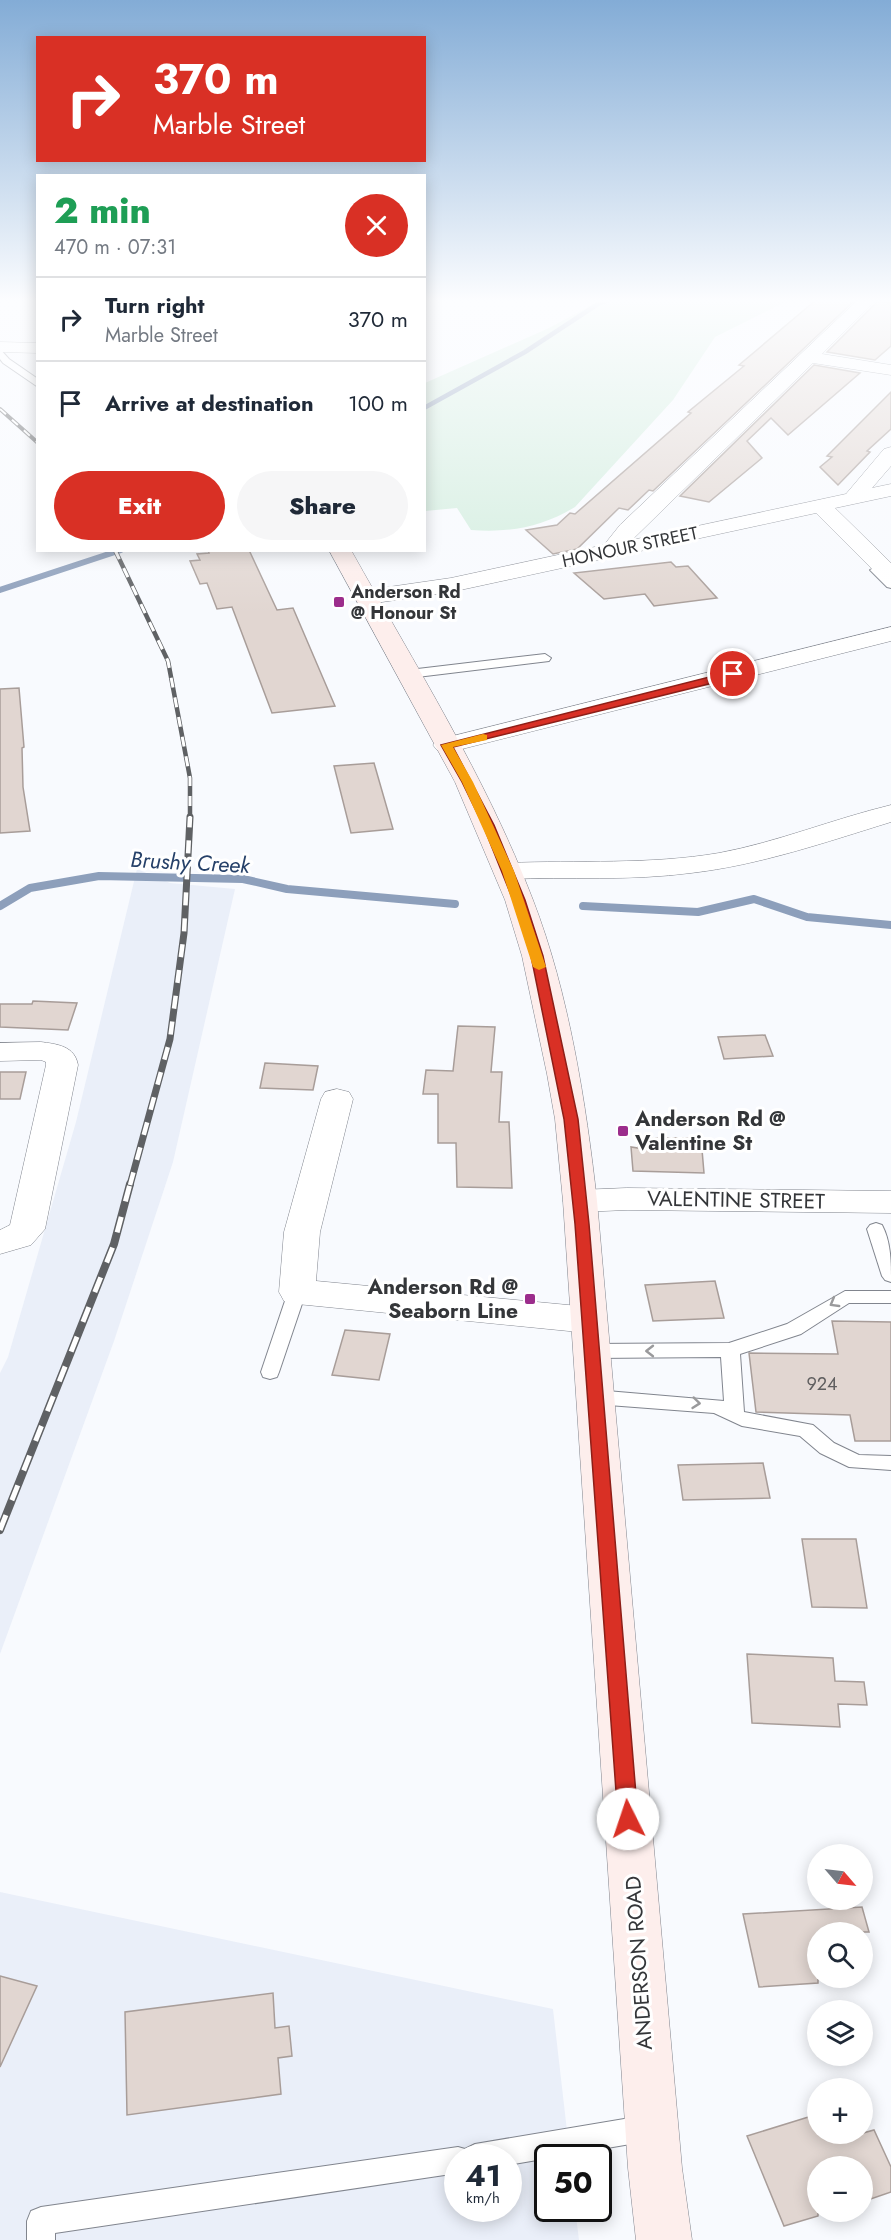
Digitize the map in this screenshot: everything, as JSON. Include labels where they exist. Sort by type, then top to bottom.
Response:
[{"type":"main road","name":"ANDERSON ROAD","points":[[341,552],[468,782],[508,871],[537,956],[571,1119],[596,1396],[652,2127],[664,2240]]},
{"type":"street","points":[[611,551],[628,530],[760,405]]},
{"type":"street","points":[[853,498],[891,453]]},
{"type":"street","name":"HONOUR STREET","points":[[368,597],[451,585],[891,490]]},
{"type":"street","points":[[820,506],[888,576]]},
{"type":"street","points":[[446,745],[891,634]]},
{"type":"street","points":[[508,871],[644,870],[693,865],[767,850],[891,813]]},
{"type":"street","points":[[0,1242],[19,1237],[27,1229],[62,1065],[61,1058],[53,1053],[15,1051]]},
{"type":"street","points":[[337,1099],[302,1232],[297,1292],[591,1335]]},
{"type":"street","name":"VALENTINE STREET","points":[[580,1201],[627,1199],[883,1216]]},
{"type":"lane","points":[[409,674],[545,657]]},
{"type":"lane","points":[[883,1216],[891,1276]]},
{"type":"lane","points":[[270,1372],[297,1292]]},
{"type":"lane","points":[[591,1335],[730,1350],[794,1329],[844,1297],[891,1297]]},
{"type":"lane","points":[[730,1350],[735,1415]]},
{"type":"lane","points":[[596,1396],[717,1406],[742,1419],[806,1430],[827,1448],[856,1462],[891,1462]]},
{"type":"lane","points":[[522,2149],[652,2127]]},
{"type":"lane","points":[[42,2240],[41,2221],[444,2162]]},
{"type":"shaded area","points":[[137,869],[170,883],[235,889],[173,1162],[114,1341],[0,1654],[0,1373],[8,1357],[76,1122]]},
{"type":"shaded area","points":[[0,1892],[553,2009],[569,2144],[534,2144],[534,2222],[577,2222],[579,2240],[0,2240]]},
{"type":"green space","points":[[426,405],[669,405],[575,507],[563,514],[525,527],[471,530],[457,508],[426,511]]},
{"type":"building","points":[[697,405],[744,405],[653,491],[649,490],[628,510],[619,508],[577,549],[553,554],[526,530],[557,525],[570,513],[575,514],[691,413],[688,412]]},
{"type":"building","points":[[774,405],[823,405],[788,435],[771,418],[747,441],[762,458],[709,502],[680,496]]},
{"type":"building","points":[[878,405],[891,405],[891,429],[867,451],[870,452],[838,485],[820,467],[832,457],[827,456]]},
{"type":"building","points":[[250,552],[277,610],[293,608],[335,706],[272,713],[232,607],[217,609],[207,583],[200,584],[190,561],[200,560],[197,554]]},
{"type":"building","points":[[671,562],[676,567],[688,566],[717,598],[654,606],[645,594],[604,599],[574,573]]},
{"type":"building","points":[[19,688],[24,747],[22,748],[23,787],[30,831],[0,833],[0,689]]},
{"type":"building","points":[[374,763],[393,829],[351,833],[334,766]]},
{"type":"building","points":[[33,1001],[77,1003],[68,1030],[0,1027],[0,1004],[32,1004]]},
{"type":"building","points":[[458,1026],[495,1027],[491,1072],[502,1072],[499,1122],[509,1122],[512,1188],[457,1187],[456,1143],[438,1143],[438,1094],[423,1094],[426,1070],[453,1071]]},
{"type":"building","points":[[765,1035],[773,1056],[724,1059],[718,1037]]},
{"type":"building","points":[[265,1063],[318,1066],[313,1090],[260,1088]]},
{"type":"building","points":[[0,1072],[26,1072],[20,1099],[0,1099]]},
{"type":"building","points":[[637,1138],[701,1138],[704,1173],[633,1171],[631,1147],[638,1148]]},
{"type":"building","points":[[715,1281],[724,1318],[653,1321],[645,1285]]},
{"type":"building","points":[[832,1321],[891,1322],[891,1441],[855,1441],[850,1415],[756,1412],[749,1353],[838,1354]]},
{"type":"building","points":[[345,1330],[390,1334],[379,1380],[332,1375]]},
{"type":"building","points":[[763,1463],[770,1498],[683,1500],[678,1465]]},
{"type":"building","points":[[802,1539],[856,1539],[867,1608],[812,1607]]},
{"type":"building","points":[[747,1654],[833,1658],[835,1681],[864,1682],[867,1705],[838,1704],[840,1727],[752,1723]]},
{"type":"building","points":[[863,1910],[866,1922],[807,1922],[807,1984],[759,1987],[743,1914]]},
{"type":"building","points":[[0,1976],[37,1986],[0,2067]]},
{"type":"building","points":[[273,1993],[275,2028],[289,2026],[292,2056],[278,2058],[281,2094],[127,2115],[125,2012]]},
{"type":"building","points":[[807,2117],[807,2144],[873,2144],[874,2130],[891,2167],[891,2192],[873,2198],[873,2156],[807,2156],[807,2219],[784,2226],[747,2136]]},
{"type":"waterway","points":[[426,407],[430,405]]},
{"type":"waterway","points":[[0,590],[115,552]]},
{"type":"waterway","name":"Brushy Creek","points":[[0,906],[30,888],[99,876],[243,879],[287,889],[455,904]]},
{"type":"waterway","name":"Brushy Creek","points":[[583,906],[698,912],[754,899],[807,917],[891,925]]},
{"type":"railway","points":[[0,409],[36,441]]},
{"type":"railway","points":[[116,552],[168,661],[190,778],[190,817]]},
{"type":"railway","points":[[130,1185],[170,1039],[184,933],[190,817]]},
{"type":"railway","points":[[0,1530],[114,1244],[130,1184]]},
{"type":"slow traffic","points":[[483,737],[446,745],[468,782],[489,825],[519,900],[539,967]]},
{"type":"place","name":"Anderson Rd @ Honour St","points":[[339,602]]},
{"type":"place","name":"Anderson Rd @ Valentine St","points":[[623,1131]]},
{"type":"place","name":"Anderson Rd @ Seaborn Line","points":[[530,1299]]},
{"type":"route","points":[[628,1819],[582,1224],[571,1119],[537,956],[519,900],[489,825],[468,782],[446,745],[478,739],[733,674]]}]
